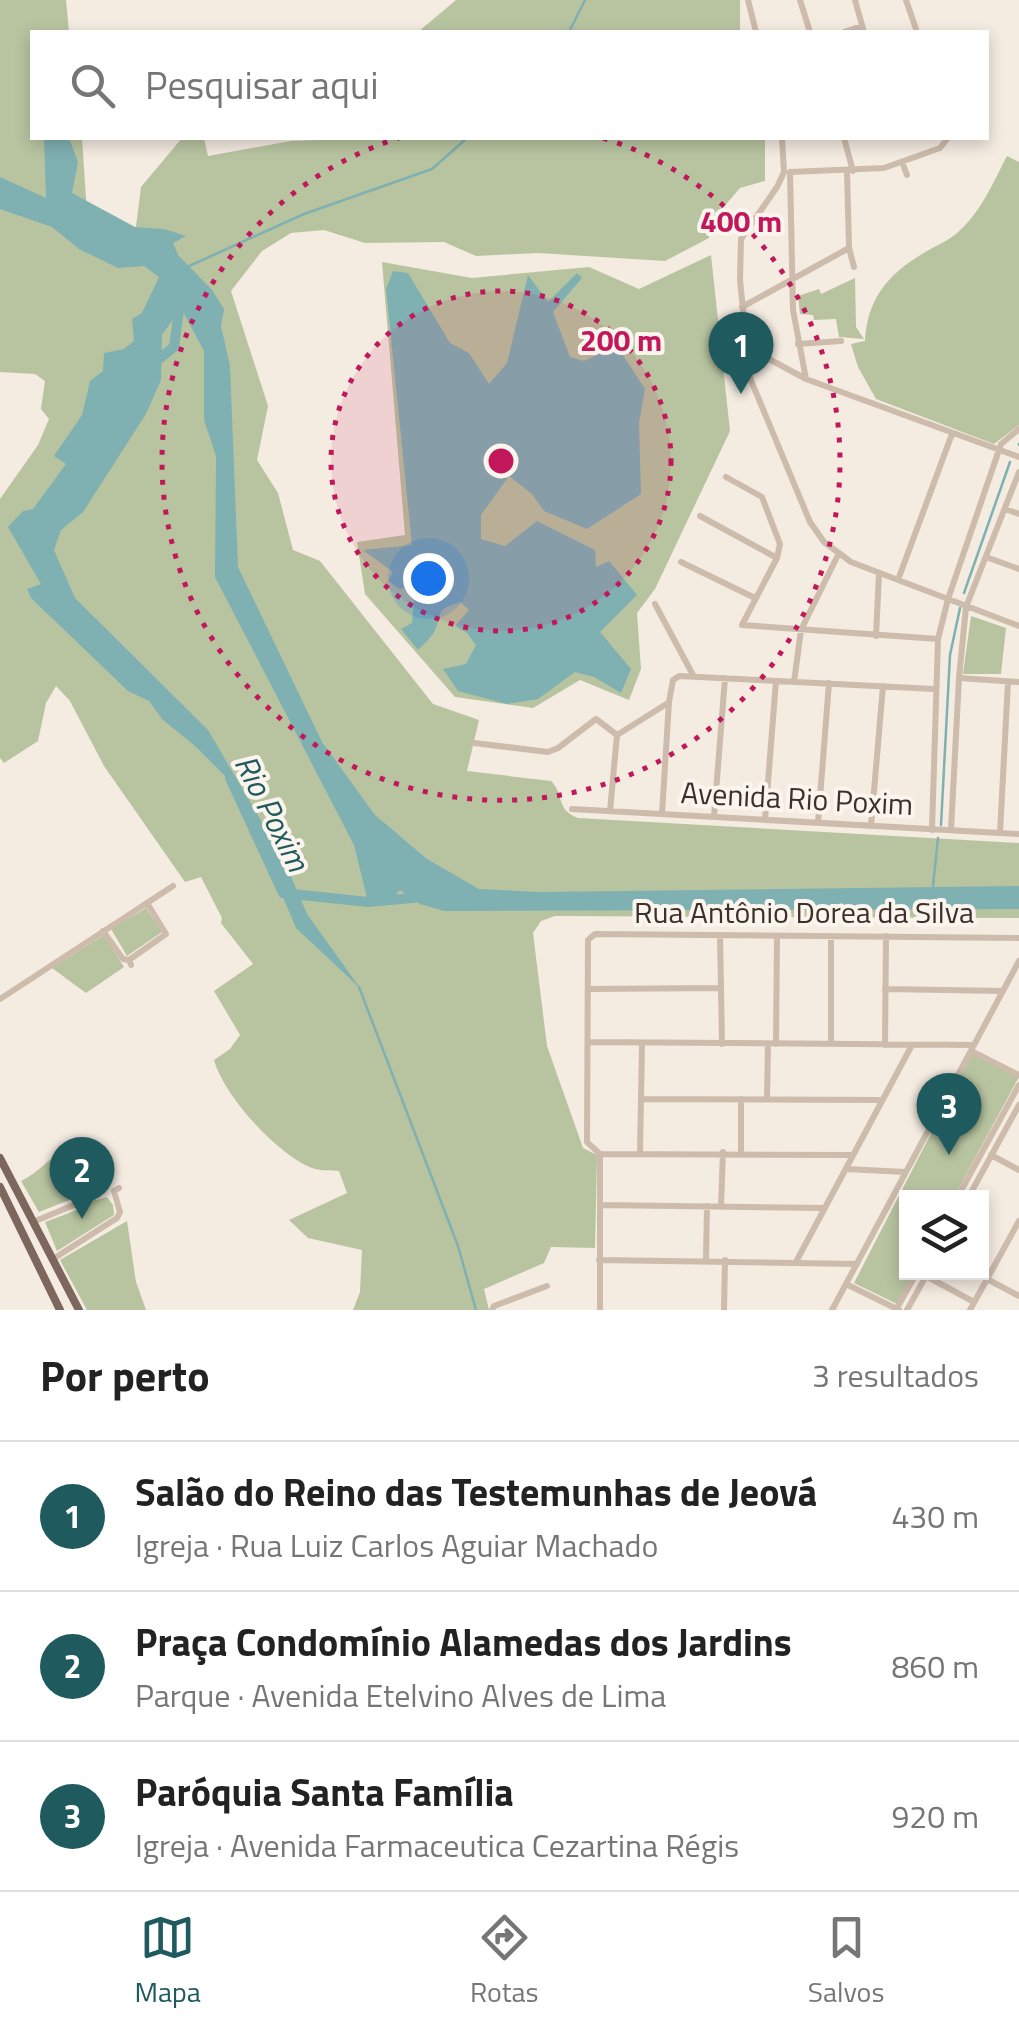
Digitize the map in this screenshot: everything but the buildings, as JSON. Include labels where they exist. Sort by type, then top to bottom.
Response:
[{"type":"main road","points":[[0,1158],[79,1310]]},
{"type":"main road","points":[[0,1187],[59,1307],[67,1306],[72,1297]]},
{"type":"street","points":[[748,0],[756,30]]},
{"type":"street","points":[[800,0],[809,30]]},
{"type":"street","points":[[855,0],[863,30]]},
{"type":"street","points":[[906,0],[916,30]]},
{"type":"street","points":[[782,140],[798,344],[806,379]]},
{"type":"street","points":[[844,140],[850,171],[849,248],[854,266]]},
{"type":"street","points":[[787,172],[877,169],[947,141]]},
{"type":"street","points":[[902,162],[907,175]]},
{"type":"street","points":[[787,172],[740,239],[742,307],[750,378],[810,522],[838,555],[1019,626]]},
{"type":"street","points":[[742,307],[849,248]]},
{"type":"street","points":[[745,330],[761,341],[769,358],[806,379],[1019,457]]},
{"type":"street","points":[[798,344],[840,341]]},
{"type":"street","points":[[932,830],[938,639],[1001,444],[1019,429]]},
{"type":"street","points":[[898,580],[952,434]]},
{"type":"street","points":[[952,830],[966,606],[1019,472]]},
{"type":"street","points":[[726,477],[762,497],[778,538],[777,558],[742,625],[938,639]]},
{"type":"street","points":[[1004,510],[1019,514]]},
{"type":"street","points":[[700,516],[777,558]]},
{"type":"street","points":[[794,682],[801,630],[838,555]]},
{"type":"street","points":[[986,557],[1019,569]]},
{"type":"street","points":[[681,562],[756,598]]},
{"type":"street","points":[[876,636],[880,573]]},
{"type":"street","points":[[655,604],[693,676]]},
{"type":"street","points":[[662,814],[669,702],[676,678],[934,689]]},
{"type":"street","points":[[714,817],[725,678]]},
{"type":"street","points":[[959,678],[1019,682]]},
{"type":"street","points":[[765,820],[776,681]]},
{"type":"street","points":[[1000,834],[1008,682]]},
{"type":"street","points":[[818,823],[829,683]]},
{"type":"street","points":[[870,826],[882,686]]},
{"type":"street","points":[[617,735],[669,702]]},
{"type":"street","points":[[474,743],[548,752],[596,719],[617,735]]},
{"type":"street","points":[[610,812],[617,735]]},
{"type":"street","name":"Avenida Rio Poxim","points":[[572,810],[1019,834]]},
{"type":"street","points":[[0,999],[173,886]]},
{"type":"street","points":[[103,931],[123,960],[130,963],[166,934],[147,902]]},
{"type":"street","name":"Rua Antônio Dorea da Silva","points":[[588,989],[587,942],[595,934],[1019,938]]},
{"type":"street","points":[[720,935],[722,1044]]},
{"type":"street","points":[[767,1099],[777,936]]},
{"type":"street","points":[[831,936],[831,1044]]},
{"type":"street","points":[[885,1045],[886,936]]},
{"type":"street","points":[[832,1310],[1019,960]]},
{"type":"street","points":[[720,988],[588,989],[587,1142],[600,1154],[853,1154]]},
{"type":"street","points":[[885,989],[1003,991]]},
{"type":"street","points":[[588,1042],[972,1048],[1019,1075]]},
{"type":"street","points":[[640,1151],[642,1043]]},
{"type":"street","points":[[796,1260],[912,1045]]},
{"type":"street","points":[[972,1190],[1017,1101],[1019,1084]]},
{"type":"street","points":[[741,1152],[742,1099]]},
{"type":"street","points":[[642,1100],[882,1100]]},
{"type":"street","points":[[962,1190],[1017,1101]]},
{"type":"street","points":[[720,1206],[722,1152]]},
{"type":"street","points":[[600,1154],[600,1310]]},
{"type":"street","points":[[991,1155],[1019,1170]]},
{"type":"street","points":[[845,1169],[905,1172]]},
{"type":"street","points":[[32,1222],[81,1202],[94,1184]]},
{"type":"street","points":[[53,1259],[118,1218],[114,1191],[119,1188]]},
{"type":"street","points":[[600,1205],[825,1208]]},
{"type":"street","points":[[706,1260],[707,1206]]},
{"type":"street","points":[[989,1276],[1016,1232],[1019,1220]]},
{"type":"street","points":[[599,1260],[796,1260],[857,1264]]},
{"type":"street","points":[[724,1310],[725,1260]]},
{"type":"street","points":[[846,1284],[898,1310],[920,1280]]},
{"type":"street","points":[[907,1310],[921,1280]]},
{"type":"street","points":[[933,1280],[972,1306],[986,1280]]},
{"type":"street","points":[[989,1280],[1019,1296]]},
{"type":"street","points":[[492,1308],[547,1286]]},
{"type":"green space","points":[[0,0],[66,0],[69,30],[30,30],[30,140],[82,140],[87,213],[135,234],[141,187],[180,140],[204,140],[208,156],[291,141],[320,140],[765,140],[765,181],[740,188],[709,224],[709,238],[665,261],[538,253],[476,256],[444,242],[365,243],[324,230],[291,233],[262,251],[231,291],[268,406],[257,460],[278,493],[293,550],[320,561],[433,704],[479,720],[467,771],[551,781],[563,806],[578,818],[1019,843],[1019,918],[555,916],[541,921],[533,933],[547,1046],[583,1148],[597,1155],[595,1248],[551,1247],[544,1263],[484,1289],[489,1310],[353,1310],[360,1292],[362,1250],[308,1238],[289,1220],[347,1193],[339,1171],[315,1169],[270,1139],[229,1091],[214,1060],[230,1049],[240,1035],[214,991],[253,964],[221,923],[201,877],[185,882],[104,766],[70,701],[56,686],[46,703],[38,741],[4,763],[0,758],[0,499],[38,445],[49,419],[41,409],[45,381],[35,374],[0,372]]},
{"type":"green space","points":[[456,0],[740,0],[740,30],[420,30]]},
{"type":"green space","points":[[1007,156],[1019,162],[1019,425],[994,444],[876,399],[858,367],[851,344],[865,341],[870,313],[889,280],[956,234],[972,217]]},
{"type":"green space","points":[[711,255],[730,431],[655,589],[637,613],[641,669],[629,700],[580,680],[533,708],[455,697],[365,594],[357,542],[405,535],[382,262],[472,278],[589,267],[639,289]]},
{"type":"green space","points":[[855,278],[856,327],[864,339],[839,337],[836,319],[814,320],[813,315],[800,314],[798,296],[819,289],[821,294]]},
{"type":"green space","points":[[971,616],[1006,628],[1001,674],[963,674]]},
{"type":"green space","points":[[146,908],[162,932],[127,956],[111,929]]},
{"type":"green space","points":[[104,935],[124,967],[86,993],[52,968]]},
{"type":"green space","points":[[972,1054],[1019,1077],[958,1190],[902,1190]]},
{"type":"green space","points":[[65,1149],[80,1191],[77,1197],[39,1212],[21,1181]]},
{"type":"green space","points":[[92,1190],[96,1200],[107,1197],[114,1215],[57,1251],[45,1222],[77,1210]]},
{"type":"green space","points":[[899,1196],[899,1280],[910,1280],[897,1304],[854,1283]]},
{"type":"green space","points":[[127,1221],[136,1282],[146,1310],[87,1310],[60,1260]]},
{"type":"water","name":"Rio Poxim","points":[[44,140],[70,140],[78,162],[72,193],[135,227],[164,229],[186,236],[173,243],[178,255],[212,290],[224,309],[221,326],[230,366],[238,567],[322,742],[375,815],[427,859],[479,889],[539,892],[1019,886],[1019,909],[444,911],[420,904],[400,890],[390,900],[368,902],[354,845],[215,577],[216,456],[204,420],[204,351],[181,308],[162,335],[161,380],[146,414],[83,512],[61,530],[54,550],[75,598],[208,730],[284,860],[307,914],[360,988],[296,928],[237,788],[162,719],[149,701],[128,691],[31,598],[27,589],[41,584],[8,527],[23,511],[33,509],[66,464],[54,456],[82,415],[90,381],[103,371],[104,353],[124,349],[134,341],[132,319],[142,313],[159,277],[144,266],[118,268],[79,249],[52,227],[0,209],[0,177],[46,198]]},
{"type":"water","points":[[393,271],[408,273],[450,343],[469,353],[489,384],[507,363],[528,275],[548,302],[577,273],[582,278],[553,312],[570,357],[584,361],[617,346],[645,389],[639,423],[641,494],[587,529],[544,511],[532,494],[509,476],[481,515],[481,539],[505,546],[537,521],[595,550],[596,567],[609,561],[637,595],[600,632],[631,669],[621,693],[594,677],[575,672],[538,699],[507,704],[458,691],[443,669],[466,664],[476,645],[455,626],[469,610],[460,602],[443,609],[434,633],[418,650],[401,629],[412,623],[415,586],[400,589],[388,581],[393,572],[363,550],[412,545],[386,289]]},
{"type":"waterway","points":[[570,30],[585,0]]},
{"type":"waterway","points":[[187,267],[304,214],[432,169],[465,140]]},
{"type":"waterway","name":"Rio Poxim","points":[[150,366],[174,347],[181,295]]},
{"type":"waterway","points":[[964,593],[1010,462]]},
{"type":"waterway","points":[[941,825],[950,655],[960,608]]},
{"type":"waterway","name":"Rio Poxim","points":[[230,778],[283,893],[368,902],[423,897]]},
{"type":"waterway","points":[[933,886],[938,838]]},
{"type":"waterway","points":[[359,987],[458,1246],[476,1310]]},
{"type":"place","name":"Salão do Reino das Testemunhas de Jeová","points":[[741,394]]},
{"type":"place","name":"Paróquia Santa Família","points":[[949,1155]]},
{"type":"place","name":"Praça Condomínio Alamedas dos Jardins","points":[[82,1219]]}]
